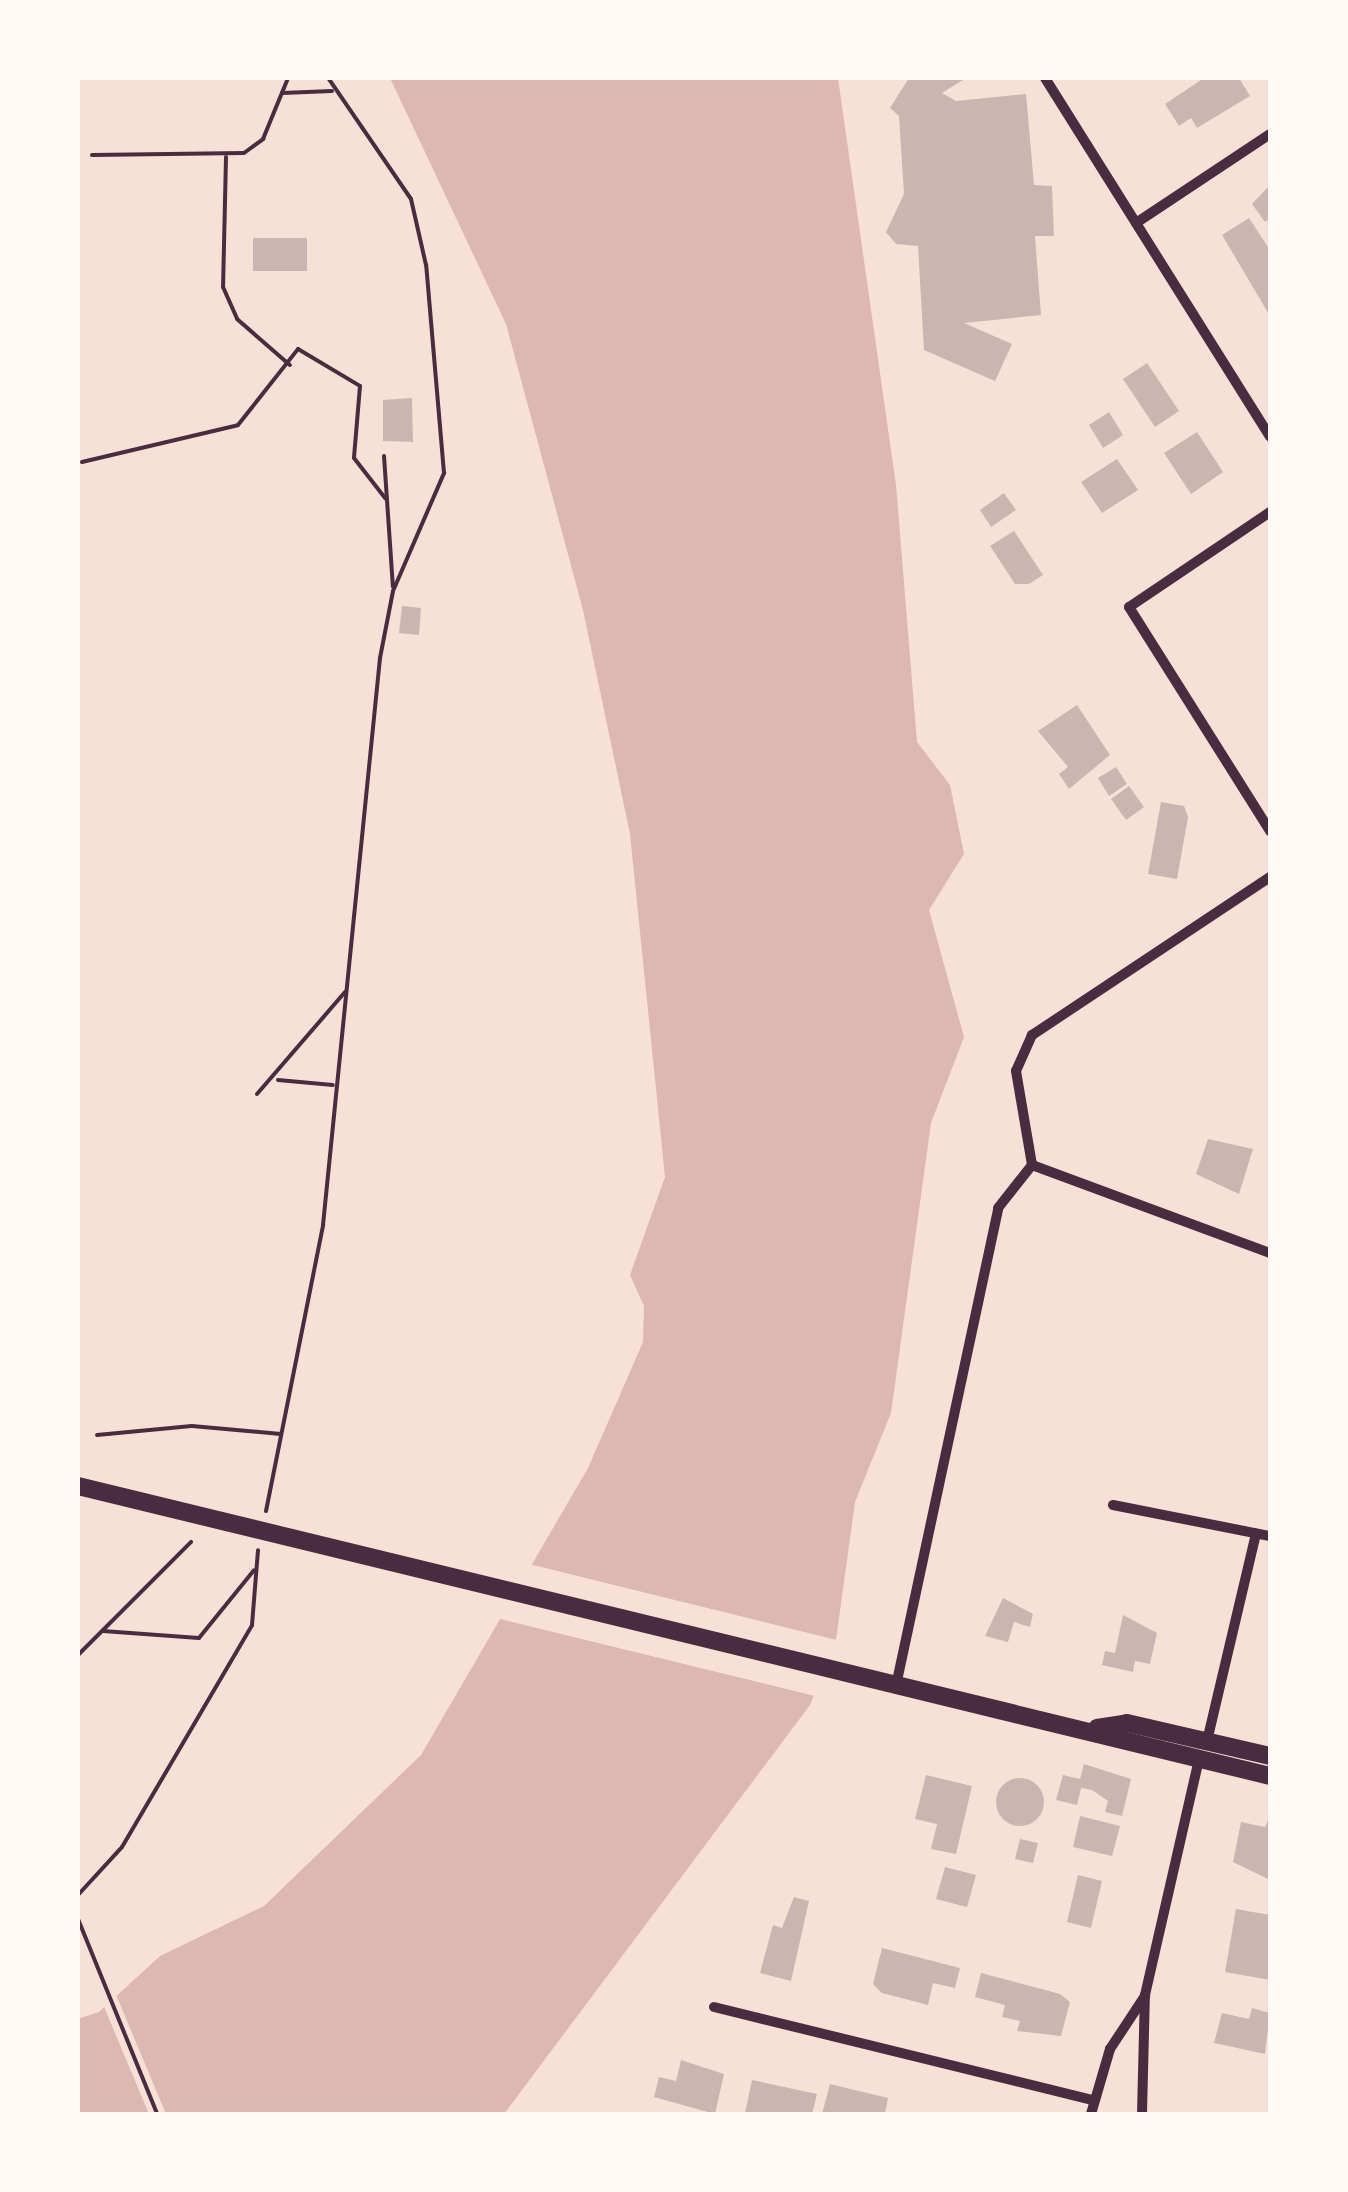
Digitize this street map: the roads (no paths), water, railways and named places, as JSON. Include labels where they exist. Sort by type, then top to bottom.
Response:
[{"type":"main road","points":[[78,1486],[1097,1728],[1124,1745],[1270,1776]]},
{"type":"main road","points":[[1097,1728],[1128,1723],[1270,1756]]},
{"type":"street","points":[[1044,78],[1270,436]]},
{"type":"street","points":[[1136,223],[1270,134]]},
{"type":"street","points":[[1270,512],[1129,607],[1270,831]]},
{"type":"street","points":[[888,1679],[998,1208],[1032,1165],[1016,1071],[1032,1035],[1270,877]]},
{"type":"street","points":[[1032,1165],[1270,1254]]},
{"type":"street","points":[[1113,1505],[1270,1536]]},
{"type":"street","points":[[1207,1741],[1256,1534]]},
{"type":"street","points":[[1142,2114],[1145,1995],[1198,1763]]},
{"type":"street","points":[[1091,2114],[1110,2049],[1145,1995]]},
{"type":"street","points":[[714,2007],[1092,2100]]}]
